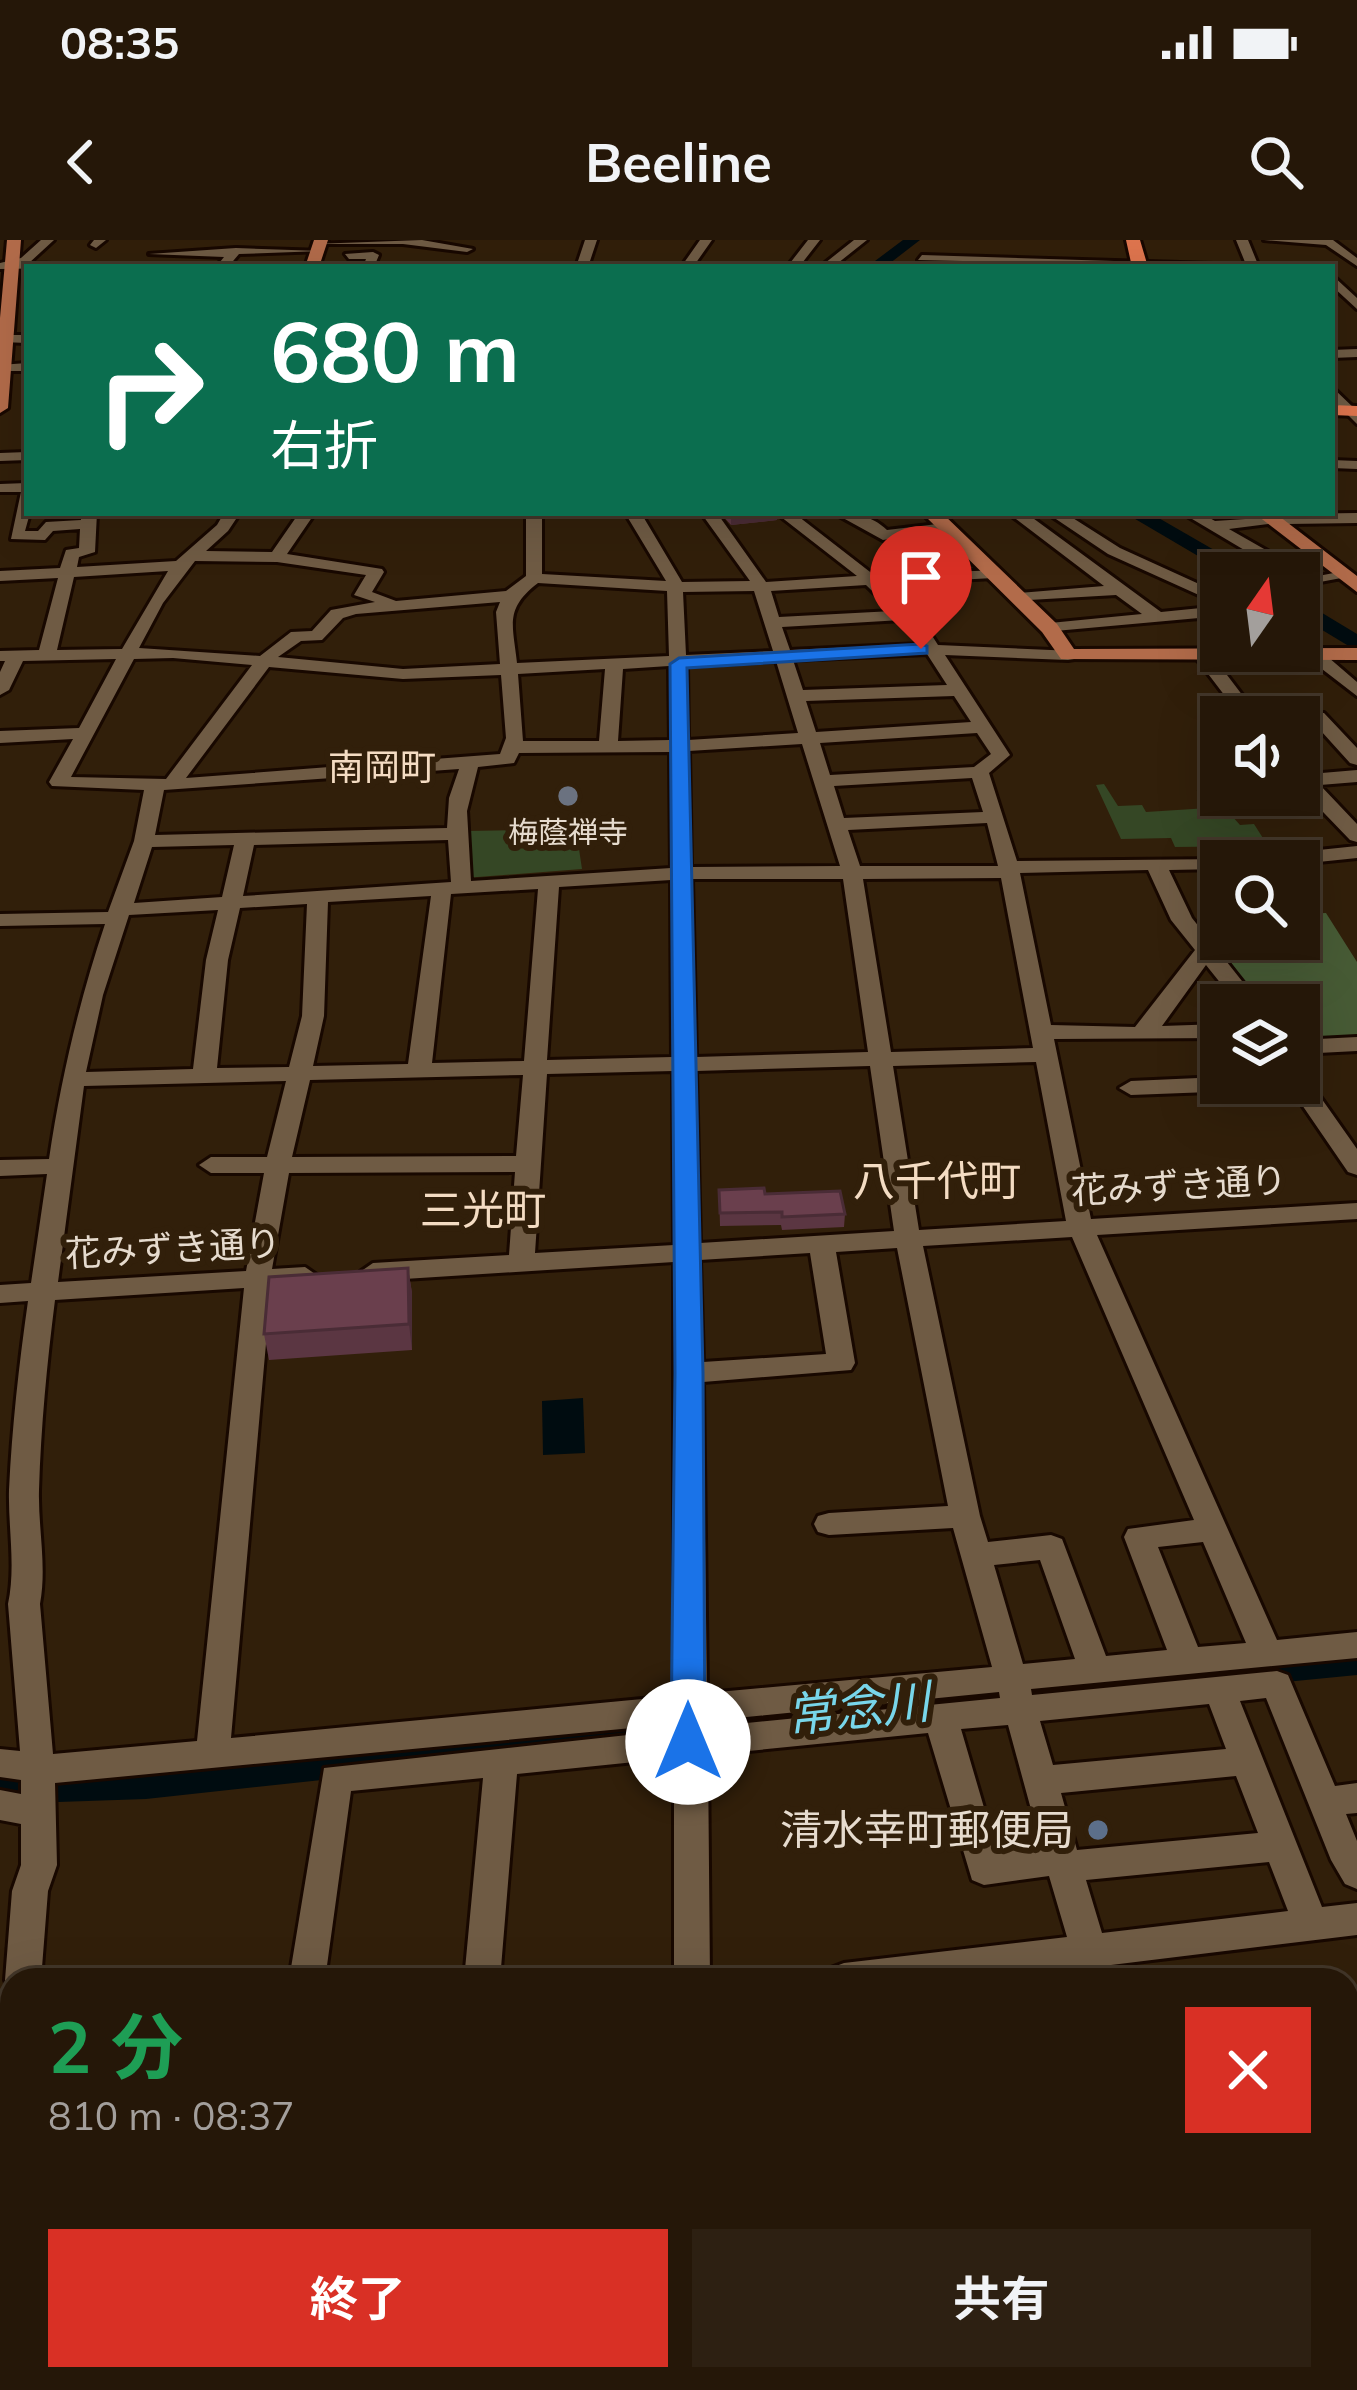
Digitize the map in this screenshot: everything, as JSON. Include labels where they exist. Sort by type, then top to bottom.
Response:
[{"type":"main road","points":[[4,402],[7,264],[14,240]]},
{"type":"main road","points":[[1276,516],[1353,579]]},
{"type":"main road","points":[[938,520],[1050,628],[1068,655],[1200,658]]},
{"type":"main road","points":[[1320,654],[1357,654]]},
{"type":"street","points":[[7,264],[24,261],[48,240]]},
{"type":"street","points":[[243,240],[170,240],[150,257],[227,261],[373,255],[369,264]]},
{"type":"street","points":[[795,264],[814,240]]},
{"type":"street","points":[[830,264],[861,240]]},
{"type":"street","points":[[914,264],[944,240]]},
{"type":"street","points":[[922,258],[1017,264],[1015,240]]},
{"type":"street","points":[[1270,240],[1327,241],[1357,267]]},
{"type":"street","points":[[316,254],[388,241],[472,249]]},
{"type":"street","points":[[1335,279],[1357,307]]},
{"type":"street","points":[[6,327],[24,362]]},
{"type":"street","points":[[24,508],[16,536],[45,535],[46,527],[88,519],[87,551],[73,553],[47,654]]},
{"type":"street","points":[[230,516],[185,561],[81,733],[59,782],[163,784],[507,759],[513,746],[504,612],[510,596],[534,578],[676,587],[993,573]]},
{"type":"street","points":[[277,556],[306,516]]},
{"type":"street","points":[[533,516],[534,578]]},
{"type":"street","points":[[634,516],[676,587],[689,1373],[692,1968]]},
{"type":"street","points":[[711,516],[761,586],[839,824],[852,874],[908,1239],[965,1516],[1092,1967],[1357,1919]]},
{"type":"street","points":[[788,516],[871,579],[905,615],[962,690],[1000,755],[979,772],[826,781]]},
{"type":"street","points":[[850,516],[872,524],[883,535],[938,520]]},
{"type":"street","points":[[1020,516],[1158,618]]},
{"type":"street","points":[[1060,516],[1114,550],[1200,590]]},
{"type":"street","points":[[1195,516],[1258,552]]},
{"type":"street","points":[[1212,526],[1276,516],[1357,518]]},
{"type":"street","points":[[0,576],[277,556],[376,572],[362,595],[399,602]]},
{"type":"street","points":[[1320,581],[1353,579]]},
{"type":"street","points":[[1019,598],[1124,589]]},
{"type":"street","points":[[16,1968],[39,1865],[27,1672],[23,1495],[42,1292],[73,1079],[116,914],[163,784],[263,662],[298,635],[316,636],[337,614],[399,602],[510,596]]},
{"type":"street","points":[[1050,628],[1200,613]]},
{"type":"street","points":[[773,622],[905,615]]},
{"type":"street","points":[[0,690],[8,656],[47,654],[129,652],[403,674],[507,673],[934,650],[1068,655]]},
{"type":"street","points":[[1320,665],[1357,691]]},
{"type":"street","points":[[608,746],[614,667]]},
{"type":"street","points":[[1216,672],[1234,696]]},
{"type":"street","points":[[798,697],[962,690]]},
{"type":"street","points":[[1320,719],[1357,759]]},
{"type":"street","points":[[513,746],[680,746],[983,727]]},
{"type":"street","points":[[0,737],[81,733]]},
{"type":"street","points":[[419,1071],[461,848],[456,834],[458,788],[470,764]]},
{"type":"street","points":[[979,772],[1008,869],[1080,1226],[1267,1654]]},
{"type":"street","points":[[1320,777],[1357,776]]},
{"type":"street","points":[[1320,798],[1357,836]]},
{"type":"street","points":[[839,824],[995,817]]},
{"type":"street","points":[[144,841],[456,834]]},
{"type":"street","points":[[204,1076],[214,980],[246,838]]},
{"type":"street","points":[[1320,856],[1357,852]]},
{"type":"street","points":[[0,920],[682,873],[852,874],[1200,864]]},
{"type":"street","points":[[1156,866],[1182,920],[1200,944]]},
{"type":"street","points":[[521,1263],[549,881]]},
{"type":"street","points":[[213,1753],[263,1228],[313,1016],[318,896]]},
{"type":"street","points":[[1141,1034],[1200,958]]},
{"type":"street","points":[[1212,960],[1232,984]]},
{"type":"street","points":[[73,1079],[881,1058],[1200,1032]]},
{"type":"street","points":[[1320,1046],[1357,1044]]},
{"type":"street","points":[[1131,1088],[1200,1085]]},
{"type":"street","points":[[1314,1104],[1357,1166]]},
{"type":"street","points":[[211,1166],[528,1164]]},
{"type":"street","points":[[0,1168],[60,1166]]},
{"type":"street","name":"花みずき通り","points":[[0,1294],[1357,1211]]},
{"type":"street","points":[[689,1373],[841,1363],[822,1245]]},
{"type":"street","points":[[829,1524],[965,1516]]},
{"type":"street","points":[[1189,1661],[1139,1538],[1213,1530]]},
{"type":"street","points":[[975,1555],[1051,1546],[1095,1670]]},
{"type":"street","points":[[309,1968],[336,1778],[940,1715],[1095,1670],[1357,1645]]},
{"type":"street","points":[[0,1805],[213,1753],[688,1706],[1277,1684],[1340,1800],[1357,1873]]},
{"type":"street","points":[[1219,1689],[1311,1924]]},
{"type":"street","points":[[940,1715],[984,1869],[1280,1846]]},
{"type":"street","points":[[1038,1780],[1247,1761]]},
{"type":"street","points":[[0,1762],[38,1793]]},
{"type":"street","points":[[483,1968],[501,1764]]},
{"type":"green space","points":[[1104,784],[1118,806],[1142,805],[1146,812],[1200,809],[1200,816],[1232,816],[1240,825],[1254,824],[1264,840],[1200,840],[1200,847],[1175,847],[1171,838],[1121,839],[1096,785]]},
{"type":"green space","points":[[576,829],[582,869],[465,878],[467,831]]},
{"type":"green space","points":[[1320,913],[1326,913],[1357,962],[1357,1037],[1320,1038],[1320,984],[1247,984],[1229,960],[1320,960]]},
{"type":"shaded area","points":[[583,1398],[585,1453],[543,1455],[542,1401]]},
{"type":"building","points":[[764,1188],[765,1194],[840,1191],[845,1214],[720,1213],[719,1190]]},
{"type":"building","points":[[408,1268],[409,1324],[264,1334],[269,1277]]},
{"type":"waterway","points":[[879,264],[913,240]]},
{"type":"waterway","points":[[1140,516],[1205,552]]},
{"type":"waterway","points":[[1320,620],[1357,644]]},
{"type":"waterway","name":"常念川","points":[[786,1712],[1357,1658]]},
{"type":"waterway","name":"常念川","points":[[0,1785],[146,1780],[683,1723]]},
{"type":"place","name":"梅蔭禅寺","points":[[568,796]]},
{"type":"place","name":"清水幸町郵便局","points":[[1098,1830]]},
{"type":"district","name":"南岡町","points":[[382,767]]},
{"type":"district","name":"八千代町","points":[[937,1181]]},
{"type":"district","name":"三光町","points":[[483,1210]]},
{"type":"route","points":[[688,1742],[689,1373],[681,1064],[679,664],[921,649]]}]
